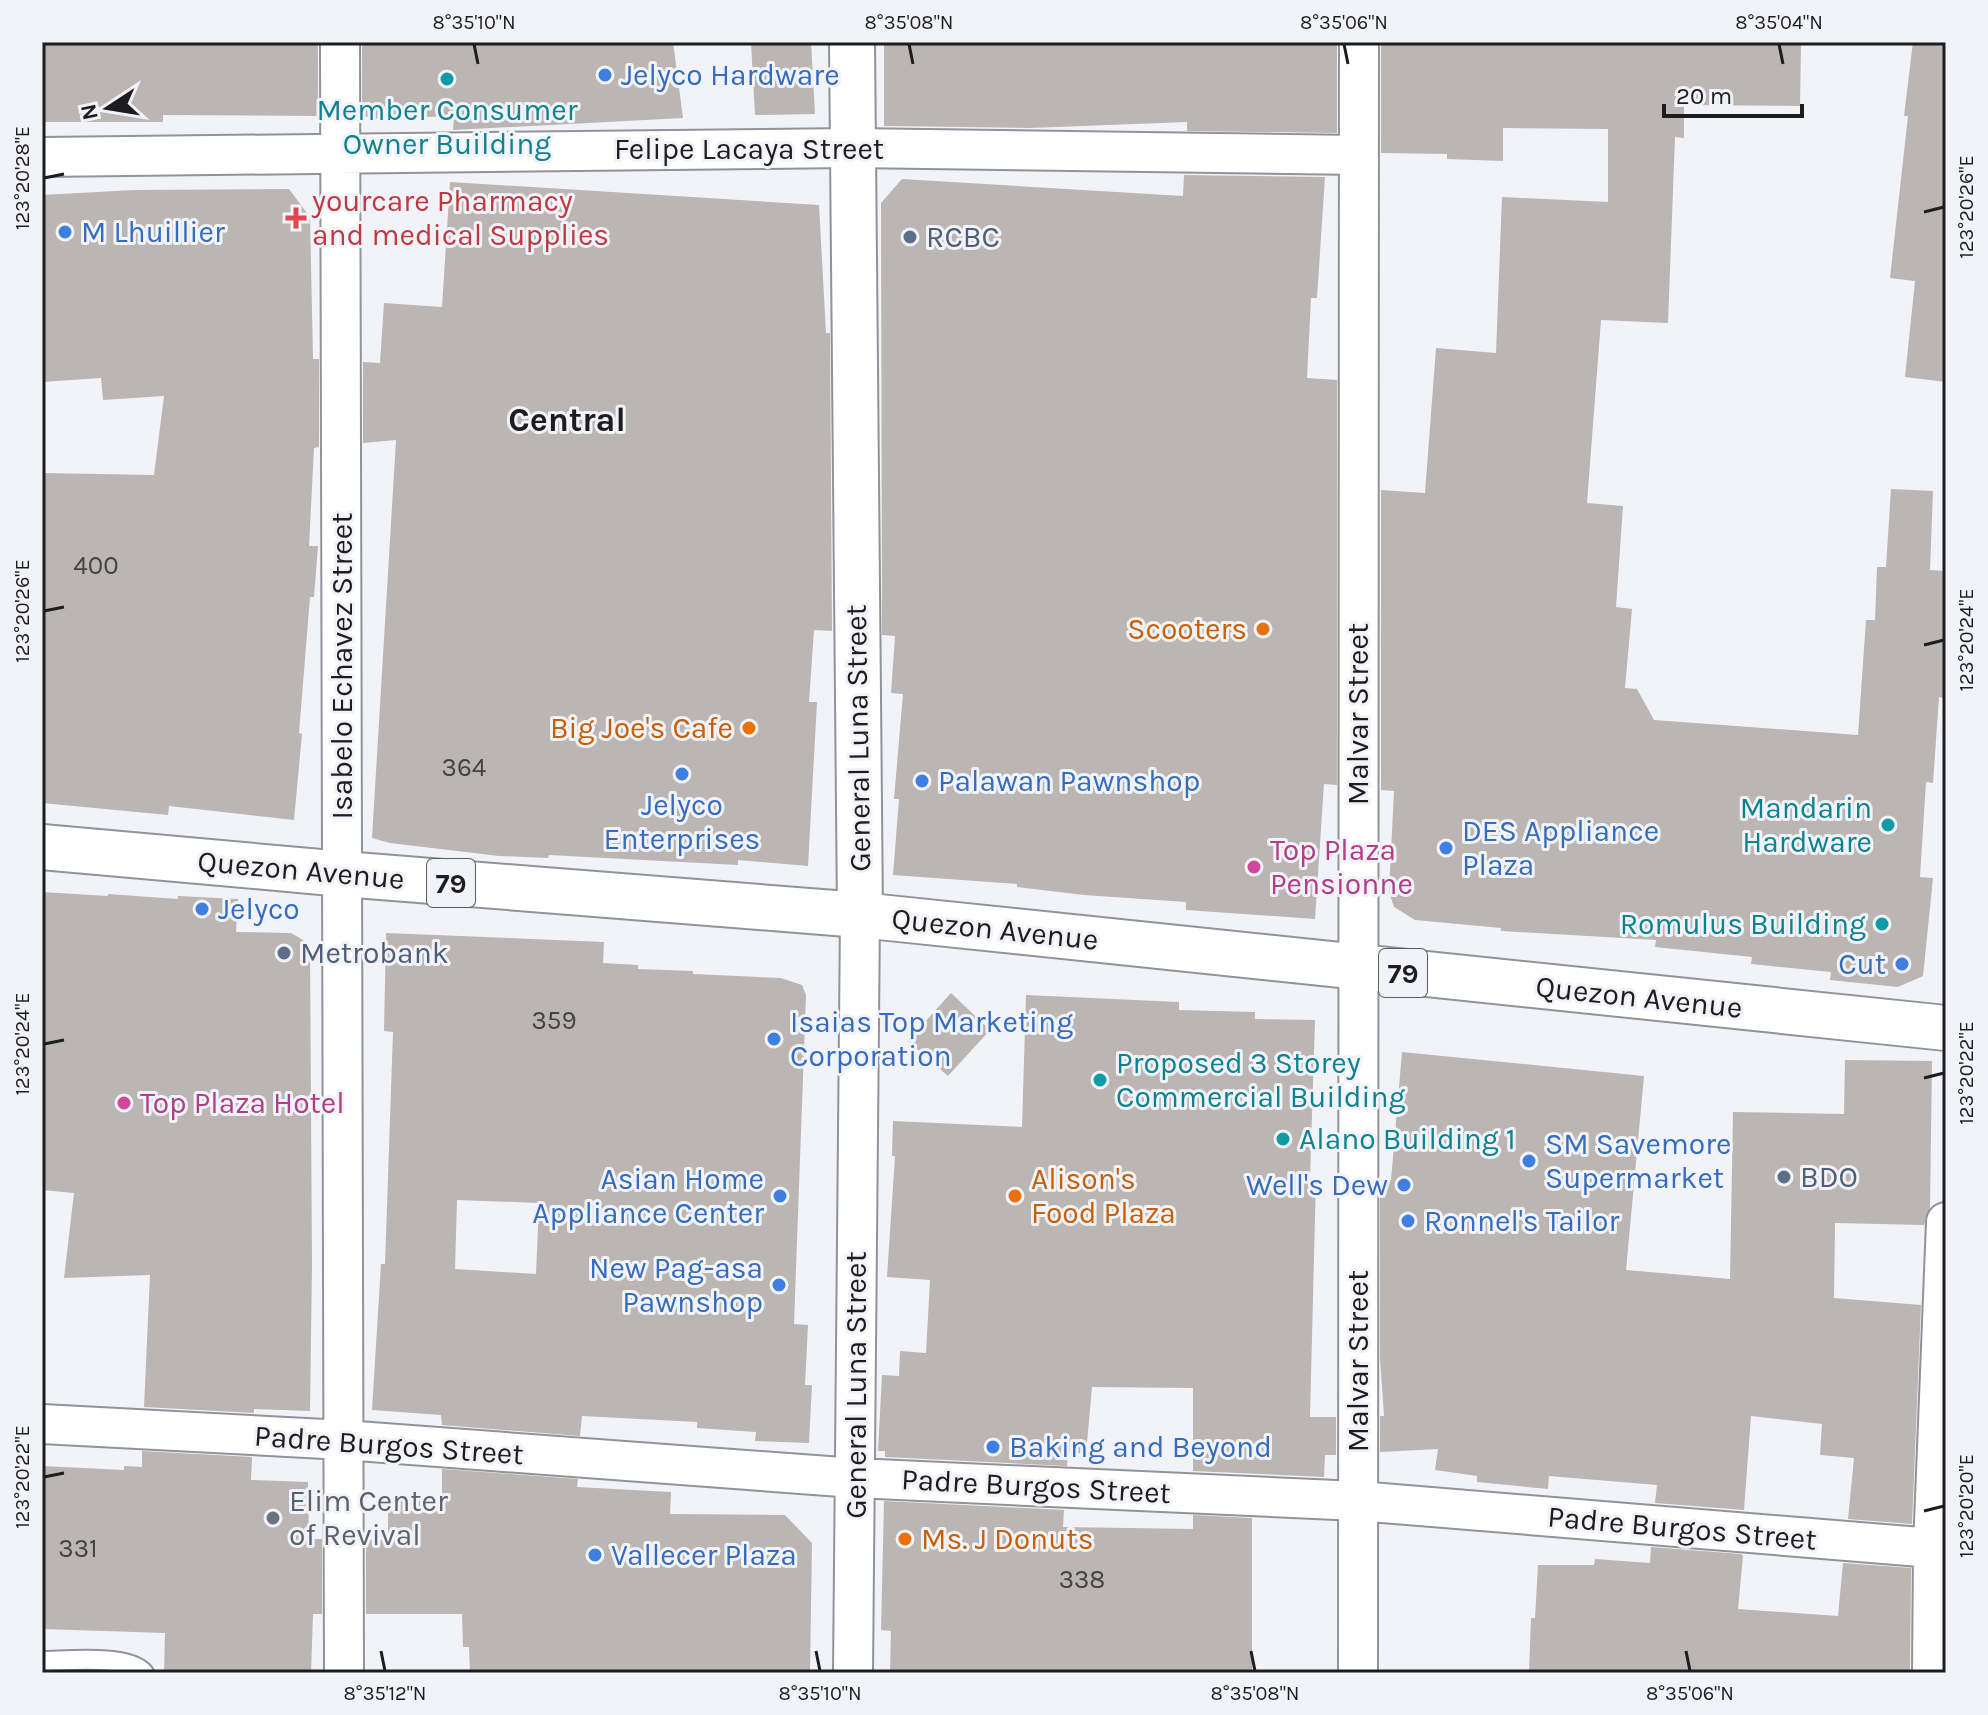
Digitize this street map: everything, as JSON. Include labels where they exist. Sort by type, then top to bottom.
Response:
[{"type":"main road","name":"General Luna Street","points":[[852,42],[860,915]]},
{"type":"main road","name":"Quezon Avenue","points":[[42,847],[860,915],[1946,1028]]},
{"type":"street","name":"Isabelo Echavez Street","points":[[340,42],[344,1673]]},
{"type":"street","name":"Malvar Street","points":[[1358,1673],[1359,42]]},
{"type":"street","name":"Felipe Lacaya Street","points":[[42,157],[852,148],[1359,155]]},
{"type":"street","name":"General Luna Street","points":[[853,1673],[860,915]]},
{"type":"street","points":[[1932,1673],[1933,1548],[1946,1222]]},
{"type":"street","name":"Padre Burgos Street","points":[[42,1424],[344,1440],[855,1478],[1358,1501],[1933,1548]]},
{"type":"lane","points":[[42,1661],[123,1663],[144,1673]]},
{"type":"building","points":[[42,42],[318,42],[318,116],[163,115],[163,122],[42,122]]},
{"type":"building","points":[[362,42],[673,42],[683,118],[453,130],[454,116],[370,119],[362,117]]},
{"type":"building","points":[[751,42],[811,42],[815,114],[755,115]]},
{"type":"building","points":[[884,42],[1337,42],[1337,133],[1187,131],[1187,122],[1030,128],[884,126]]},
{"type":"building","points":[[1381,42],[1801,42],[1800,106],[1684,105],[1684,138],[1675,137],[1668,323],[1601,320],[1587,503],[1623,506],[1616,607],[1632,609],[1625,688],[1637,689],[1654,720],[1858,735],[1866,620],[1875,620],[1877,567],[1886,567],[1891,489],[1933,491],[1930,570],[1946,571],[1946,639],[1933,783],[1926,782],[1920,877],[1933,878],[1923,976],[1898,987],[1830,980],[1831,972],[1751,964],[1752,957],[1655,947],[1656,940],[1501,931],[1501,928],[1415,920],[1394,907],[1389,892],[1394,791],[1381,790],[1381,490],[1425,493],[1436,348],[1496,353],[1502,197],[1608,202],[1608,129],[1503,128],[1503,161],[1447,159],[1447,154],[1381,153]]},
{"type":"building","points":[[1913,42],[1946,42],[1946,382],[1905,377],[1915,281],[1890,278]]},
{"type":"building","points":[[1184,175],[1325,177],[1317,298],[1311,298],[1307,378],[1337,380],[1337,785],[1324,784],[1315,919],[1186,910],[1186,902],[1084,895],[1017,887],[1017,884],[893,875],[899,799],[894,799],[903,694],[891,693],[895,636],[882,635],[881,203],[902,179],[1183,196]]},
{"type":"building","points":[[450,182],[819,205],[826,333],[830,333],[832,631],[814,630],[809,702],[817,702],[808,866],[738,860],[738,865],[549,855],[548,858],[499,856],[390,843],[372,838],[396,440],[363,443],[363,362],[380,363],[384,303],[442,307]]},
{"type":"building","points":[[289,189],[310,217],[313,359],[319,359],[319,447],[314,448],[309,546],[318,546],[314,597],[310,597],[294,820],[169,806],[168,815],[42,803],[42,473],[154,475],[164,396],[103,400],[101,378],[42,382],[42,195],[134,190]]},
{"type":"building","points":[[42,892],[238,899],[236,932],[291,933],[310,947],[310,1411],[254,1409],[254,1413],[144,1407],[150,1275],[64,1278],[74,1193],[42,1190]]},
{"type":"building","points":[[386,933],[604,942],[603,963],[638,965],[638,969],[693,971],[693,974],[781,978],[802,985],[806,995],[794,1324],[808,1325],[805,1385],[812,1385],[809,1443],[755,1441],[756,1432],[697,1428],[697,1422],[582,1416],[580,1436],[442,1425],[441,1415],[372,1410],[381,1264],[385,1264],[393,1032],[384,1031]],"holes":[[[457,1200],[539,1203],[536,1274],[455,1269]]]},
{"type":"building","points":[[951,993],[990,1030],[948,1076],[908,1041]]},
{"type":"building","points":[[1026,995],[1179,1002],[1179,1010],[1255,1012],[1255,1019],[1315,1020],[1310,1178],[1316,1178],[1310,1417],[1336,1417],[1336,1455],[1325,1455],[1324,1477],[1193,1471],[1193,1388],[1092,1387],[1086,1454],[1068,1452],[1067,1466],[885,1457],[885,1451],[878,1451],[882,1375],[899,1376],[900,1351],[926,1353],[930,1280],[887,1277],[895,1156],[892,1156],[893,1121],[1022,1127]]},
{"type":"building","points":[[1402,1052],[1644,1076],[1626,1270],[1730,1279],[1733,1112],[1844,1114],[1845,1060],[1932,1061],[1930,1208],[1924,1225],[1835,1223],[1834,1298],[1921,1305],[1912,1524],[1848,1519],[1854,1458],[1820,1455],[1822,1424],[1751,1416],[1744,1510],[1655,1503],[1657,1485],[1549,1476],[1548,1489],[1477,1482],[1477,1476],[1435,1470],[1438,1449],[1380,1452],[1380,1416],[1384,1416],[1380,1358],[1380,1180],[1391,1180]]},
{"type":"building","points":[[142,1451],[252,1457],[251,1480],[308,1482],[309,1539],[322,1539],[322,1614],[313,1614],[311,1673],[164,1673],[165,1633],[42,1629],[42,1466],[124,1470],[124,1466],[142,1467]]},
{"type":"building","points":[[442,1469],[578,1479],[577,1487],[671,1492],[670,1514],[785,1515],[812,1543],[810,1673],[470,1673],[469,1647],[463,1647],[462,1614],[366,1614],[366,1540],[388,1540],[388,1498],[442,1498]]},
{"type":"building","points":[[884,1501],[1064,1510],[1063,1527],[1193,1529],[1193,1515],[1252,1518],[1252,1673],[890,1673],[891,1631],[881,1630]]},
{"type":"building","points":[[1651,1547],[1741,1554],[1738,1609],[1838,1616],[1843,1563],[1911,1568],[1910,1673],[1529,1673],[1531,1618],[1535,1618],[1538,1565],[1594,1565],[1595,1559],[1650,1563]]},
{"type":"place","name":"Jelyco Hardware","points":[[605,75]]},
{"type":"place","name":"Member Consumer Owner Building","points":[[447,79]]},
{"type":"place","name":"yourcare Pharmacy and medical Supplies","points":[[296,218]]},
{"type":"place","name":"M Lhuillier","points":[[65,232]]},
{"type":"place","name":"RCBC","points":[[910,237]]},
{"type":"place","name":"Scooters","points":[[1263,629]]},
{"type":"place","name":"Big Joe's Cafe","points":[[749,728]]},
{"type":"place","name":"Jelyco Enterprises","points":[[682,774]]},
{"type":"place","name":"Palawan Pawnshop","points":[[922,781]]},
{"type":"place","name":"Mandarin Hardware","points":[[1888,825]]},
{"type":"place","name":"DES Appliance Plaza","points":[[1446,848]]},
{"type":"place","name":"Top Plaza Pensionne","points":[[1254,867]]},
{"type":"place","name":"Jelyco","points":[[202,909]]},
{"type":"place","name":"Romulus Building","points":[[1882,924]]},
{"type":"place","name":"Metrobank","points":[[284,953]]},
{"type":"place","name":"Cut","points":[[1902,964]]},
{"type":"place","name":"Isaias Top Marketing Corporation","points":[[774,1039]]},
{"type":"place","name":"Proposed 3 Storey Commercial Building","points":[[1100,1080]]},
{"type":"place","name":"Top Plaza Hotel","points":[[124,1103]]},
{"type":"place","name":"Alano Building 1","points":[[1283,1139]]},
{"type":"place","name":"SM Savemore Supermarket","points":[[1529,1161]]},
{"type":"place","name":"BDO","points":[[1784,1177]]},
{"type":"place","name":"Well's Dew","points":[[1404,1185]]},
{"type":"place","name":"Asian Home Appliance Center","points":[[780,1196]]},
{"type":"place","name":"Alison's Food Plaza","points":[[1015,1196]]},
{"type":"place","name":"Ronnel's Tailor","points":[[1408,1221]]},
{"type":"place","name":"New Pag-asa Pawnshop","points":[[779,1285]]},
{"type":"place","name":"Baking and Beyond","points":[[993,1447]]},
{"type":"place","name":"Elim Center of Revival","points":[[273,1518]]},
{"type":"place","name":"Ms. J Donuts","points":[[905,1539]]},
{"type":"place","name":"Vallecer Plaza","points":[[595,1555]]},
{"type":"district","name":"Central","points":[[567,420]]}]
